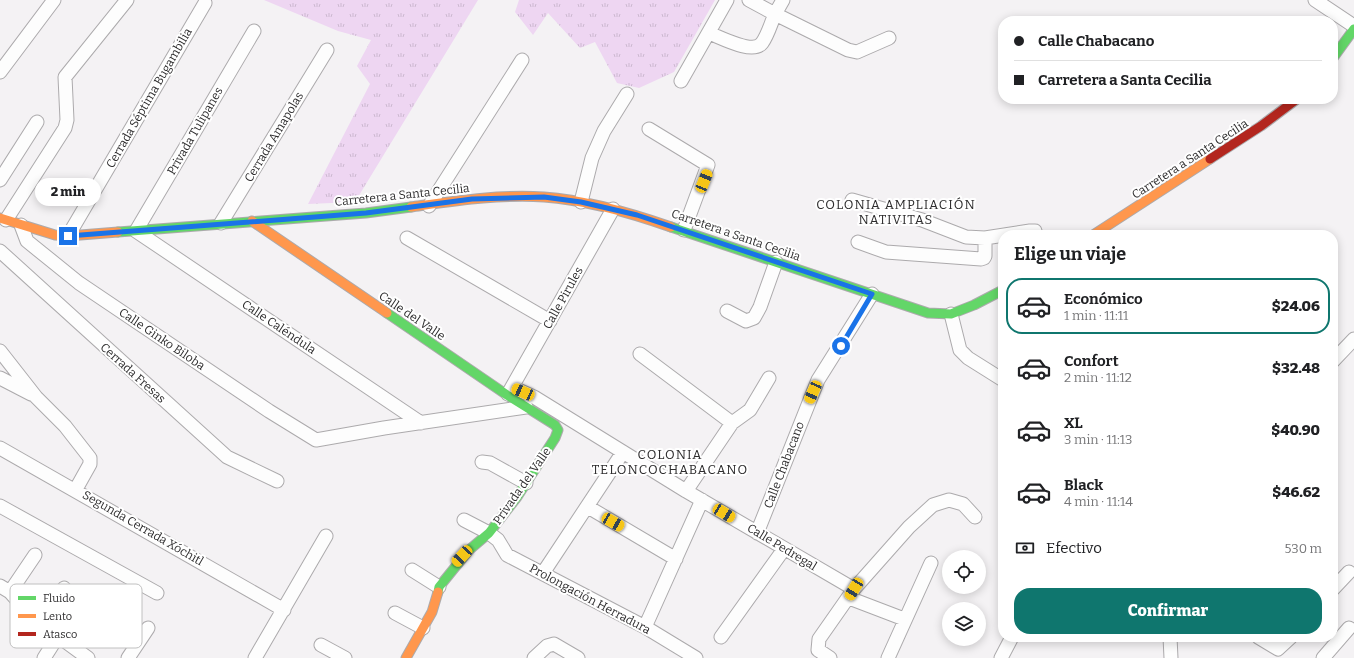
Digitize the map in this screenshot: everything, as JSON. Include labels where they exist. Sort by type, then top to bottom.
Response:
[{"type":"main road","points":[[1338,51],[1354,27]]},
{"type":"main road","name":"Carretera a Santa Cecilia","points":[[1101,230],[1261,126],[1290,104]]},
{"type":"main road","name":"Carretera a Santa Cecilia","points":[[3,219],[55,235],[68,236],[366,213],[429,206],[472,199],[544,197],[581,202],[613,209],[684,230],[928,313],[951,314],[974,305],[998,293]]},
{"type":"main road","name":"Calle del Valle","points":[[252,221],[510,391],[526,407],[555,425],[558,430]]},
{"type":"main road","name":"Privada del Valle","points":[[406,658],[432,612],[439,587],[469,550],[489,533],[526,483],[555,438],[558,430]]},
{"type":"street","points":[[0,72],[54,0]]},
{"type":"street","points":[[3,219],[65,128],[67,120],[65,77],[127,0]]},
{"type":"street","points":[[681,81],[727,0]]},
{"type":"street","points":[[750,0],[848,50],[857,52],[889,38]]},
{"type":"street","points":[[709,33],[745,47],[756,48],[761,44],[783,0]]},
{"type":"street","points":[[1315,0],[1354,27]]},
{"type":"street","name":"Cerrada Séptima Bugambilia","points":[[68,236],[205,3]]},
{"type":"street","name":"Privada Tulipanes","points":[[136,231],[254,31]]},
{"type":"street","name":"Cerrada Amapolas","points":[[221,224],[327,50]]},
{"type":"street","points":[[429,206],[522,60]]},
{"type":"street","points":[[581,202],[592,158],[604,131],[627,94]]},
{"type":"street","points":[[0,180],[37,122]]},
{"type":"street","points":[[650,129],[708,165],[684,230]]},
{"type":"street","points":[[852,200],[922,220],[966,236],[985,238],[998,236]]},
{"type":"street","name":"Calle Pirules","points":[[510,391],[613,209]]},
{"type":"street","name":"Calle Ginko Biloba","points":[[22,225],[27,241],[79,283],[269,411],[316,440],[421,423]]},
{"type":"street","name":"Calle Caléndula","points":[[136,231],[421,423]]},
{"type":"street","points":[[407,238],[550,321]]},
{"type":"street","points":[[858,242],[886,252],[980,259],[984,258],[985,256],[985,238]]},
{"type":"street","name":"Cerrada Fresas","points":[[0,250],[227,456],[276,481]]},
{"type":"street","points":[[727,311],[746,321],[754,318],[760,307],[776,262]]},
{"type":"street","name":"Calle Chabacano","points":[[757,533],[818,380],[872,294]]},
{"type":"street","points":[[951,314],[960,350],[968,358],[998,377]]},
{"type":"street","points":[[1338,356],[1354,338]]},
{"type":"street","points":[[0,351],[36,397],[65,426],[90,458],[90,464],[76,489]]},
{"type":"street","points":[[640,354],[732,423]]},
{"type":"street","points":[[0,378],[36,397]]},
{"type":"street","points":[[686,491],[732,423],[750,410],[769,378]]},
{"type":"street","name":"Calle Pedregal","points":[[510,391],[534,397],[686,491],[784,549],[852,594],[904,619]]},
{"type":"street","points":[[421,423],[526,407]]},
{"type":"street","name":"Segunda Cerrada Xóchitl","points":[[0,448],[76,489],[284,610]]},
{"type":"street","points":[[543,573],[623,452]]},
{"type":"street","points":[[482,462],[490,463],[526,483]]},
{"type":"street","points":[[645,627],[702,500]]},
{"type":"street","points":[[830,658],[818,650],[819,639],[852,594],[910,528],[933,505],[949,500],[963,504],[975,517]]},
{"type":"street","points":[[0,506],[141,584]]},
{"type":"street","points":[[588,507],[676,558]]},
{"type":"street","name":"Prolongación Herradura","points":[[464,520],[489,533],[498,540],[507,554],[645,627],[696,658]]},
{"type":"street","points":[[255,658],[326,536]]},
{"type":"street","points":[[721,637],[784,549]]},
{"type":"street","points":[[5,589],[35,555]]},
{"type":"street","points":[[888,658],[904,619],[931,563]]},
{"type":"street","points":[[412,570],[439,587]]},
{"type":"street","points":[[1338,584],[1349,572]]},
{"type":"street","points":[[142,585],[157,593]]},
{"type":"street","points":[[395,613],[424,628]]},
{"type":"street","points":[[142,637],[148,628]]},
{"type":"street","points":[[1338,641],[1349,628]]},
{"type":"street","points":[[1001,658],[1009,642]]},
{"type":"street","points":[[1170,642],[1171,658]]},
{"type":"street","points":[[1266,642],[1278,649],[1286,642]]},
{"type":"street","points":[[1323,658],[1337,642]]},
{"type":"street","points":[[321,644],[345,658]]},
{"type":"street","points":[[534,658],[547,646],[554,644],[578,658]]},
{"type":"street","points":[[44,658],[50,648]]},
{"type":"street","points":[[128,658],[135,648]]},
{"type":"street","points":[[71,653],[88,658]]},
{"type":"green space","points":[[264,0],[478,0],[355,202],[308,204],[370,84],[357,66],[371,40],[338,31]]},
{"type":"green space","points":[[519,0],[715,0],[674,72],[639,88],[617,83],[595,42],[580,48],[548,13],[533,35],[515,12]]},
{"type":"traffic: fast","points":[[1338,51],[1354,29]]},
{"type":"traffic: fast","points":[[118,232],[366,213],[411,207]]},
{"type":"traffic: fast","points":[[671,227],[928,313],[951,314],[974,305],[998,293]]},
{"type":"traffic: fast","points":[[387,313],[507,395],[555,425],[558,430],[555,438],[517,497],[489,533],[469,550],[439,587],[438,592]]},
{"type":"traffic: slow","points":[[1101,230],[1210,159]]},
{"type":"traffic: slow","points":[[411,207],[494,197],[544,197],[593,204],[671,227]]},
{"type":"traffic: slow","points":[[0,218],[55,235],[68,236],[118,232]]},
{"type":"traffic: slow","points":[[252,221],[387,313]]},
{"type":"traffic: slow","points":[[406,658],[432,612],[438,592]]},
{"type":"traffic: jam","points":[[1210,159],[1261,126],[1290,104]]},
{"type":"district","name":"COLONIA AMPLIACIÓN NATIVITAS","points":[[896,212]]},
{"type":"district","name":"COLONIA TELONCOCHABACANO","points":[[670,462]]},
{"type":"route","points":[[68,236],[366,213],[429,206],[472,199],[544,197],[565,199],[637,215],[872,294],[841,346]]}]
